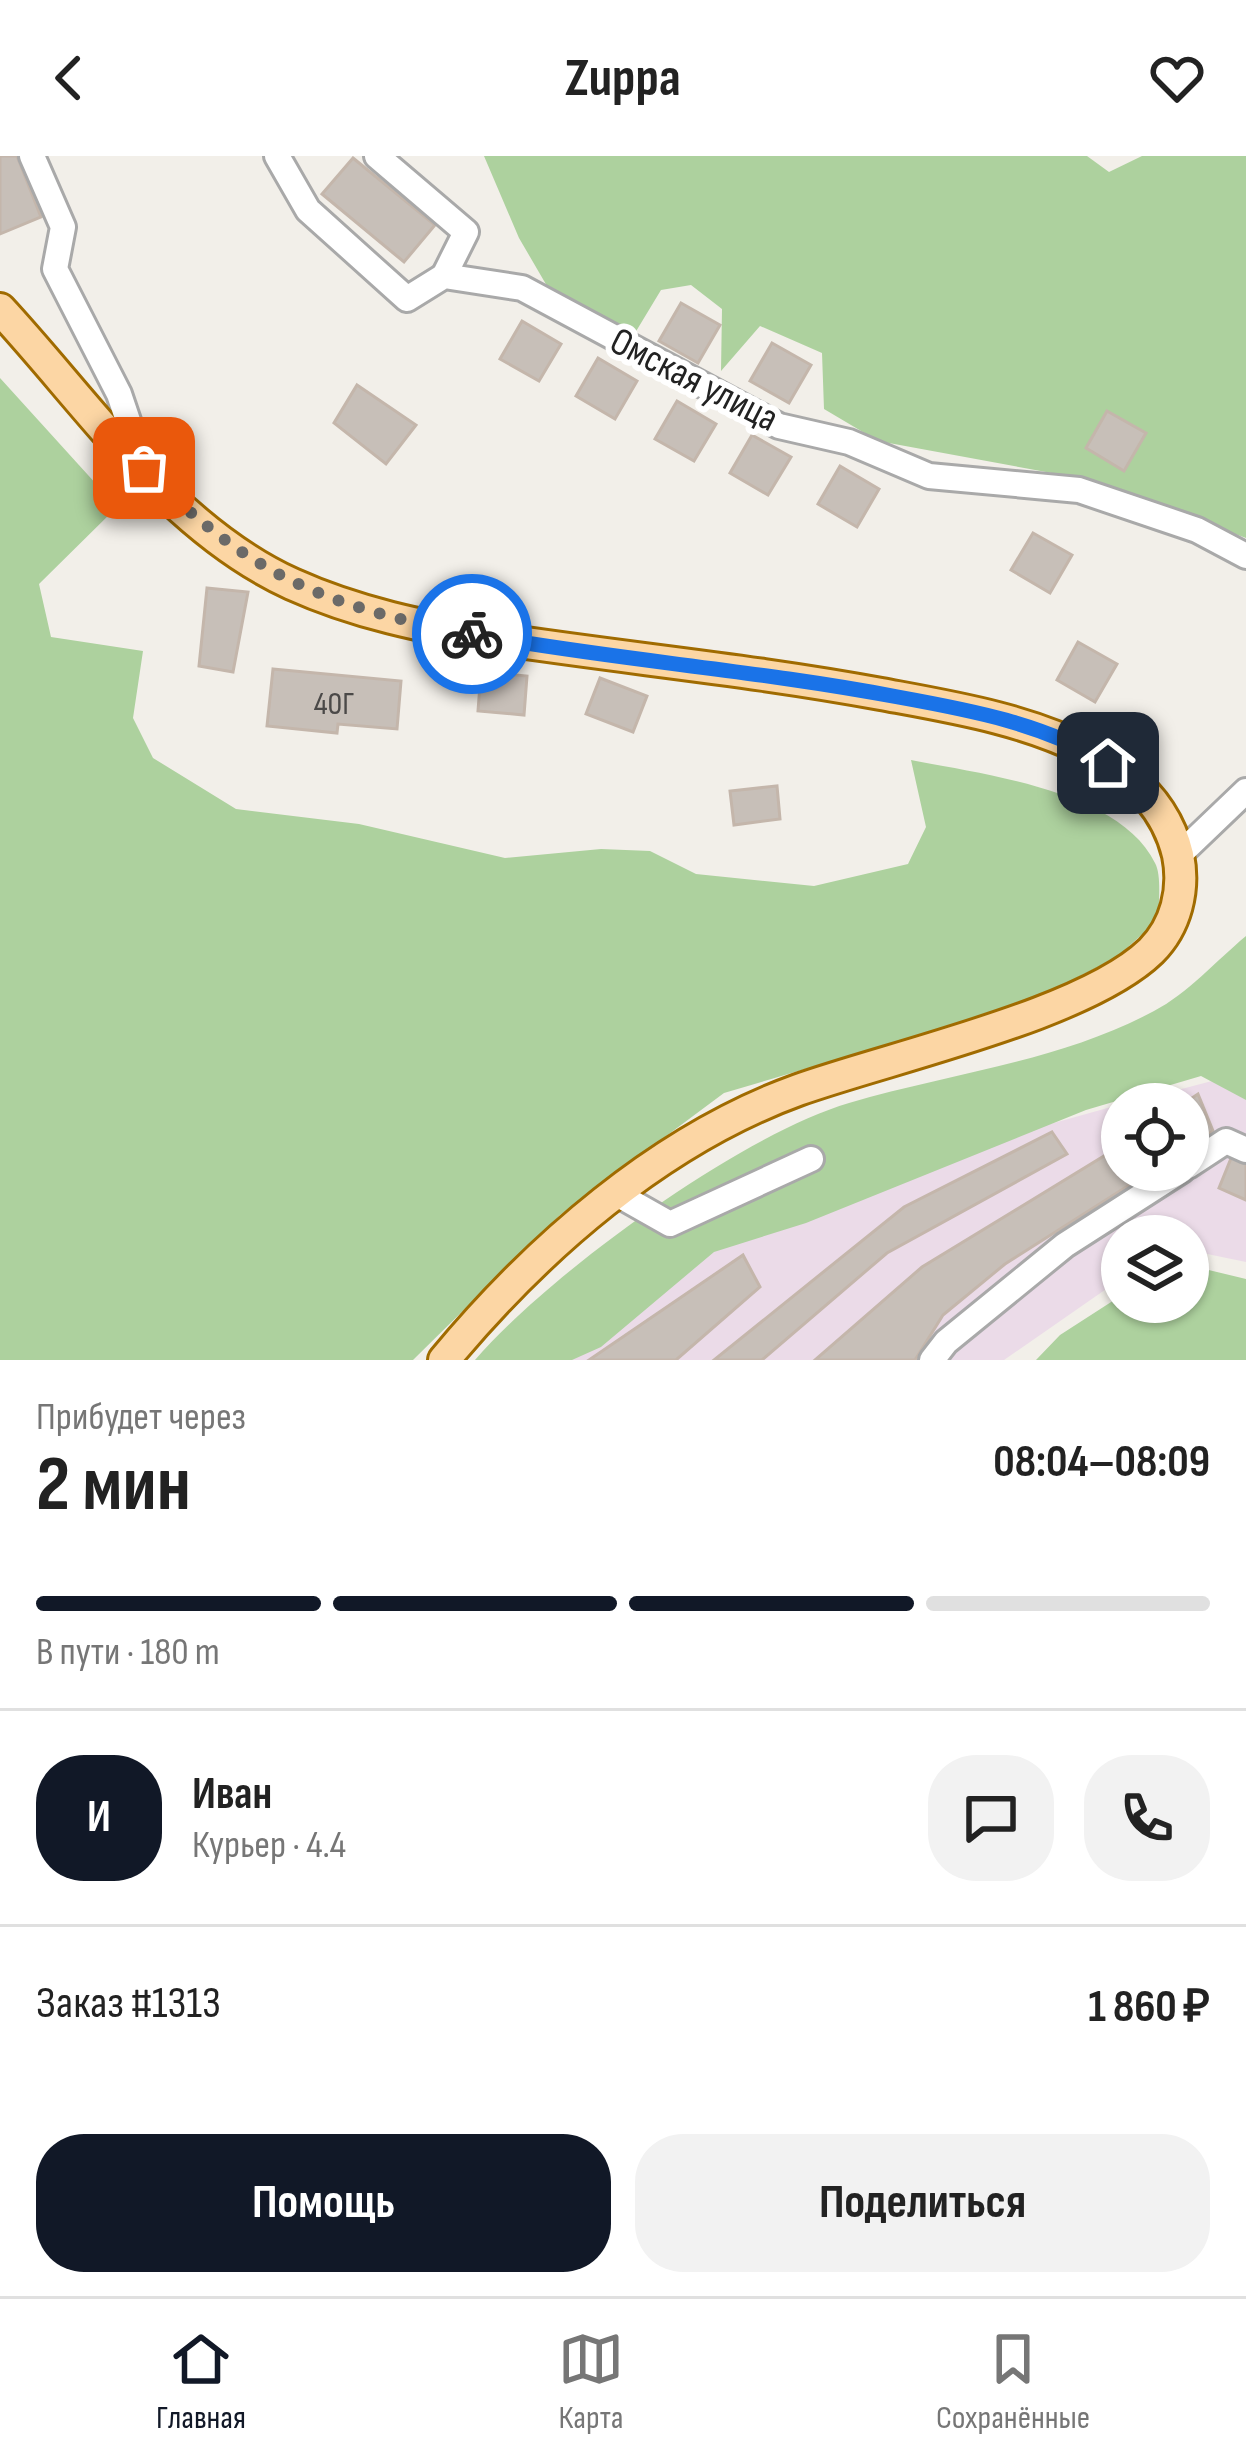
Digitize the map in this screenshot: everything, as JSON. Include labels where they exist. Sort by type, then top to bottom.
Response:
[{"type":"main road","points":[[0,309],[144,468],[212,533],[268,572],[366,611],[488,637],[798,678],[946,706],[1046,733],[1096,756],[1159,808],[1179,860],[1179,896],[1169,927],[1156,946],[1118,976],[1051,1006],[759,1105],[684,1145],[617,1194],[527,1274],[444,1360]]},
{"type":"street","points":[[32,156],[64,227],[55,269],[119,394],[144,468]]},
{"type":"street","points":[[377,156],[466,232],[444,276]]},
{"type":"street","name":"Омская улица","points":[[282,158],[308,210],[407,299],[444,276],[522,288],[779,426],[849,442],[928,476],[1078,490],[1196,530],[1246,556]]},
{"type":"street","points":[[1179,860],[1246,791]]},
{"type":"street","points":[[1209,1152],[1226,1141],[1246,1150]]},
{"type":"street","points":[[617,1194],[670,1224],[811,1159]]},
{"type":"street","points":[[932,1360],[946,1342],[1065,1245],[1149,1191]]},
{"type":"shaded area","points":[[1235,1075],[1246,1080],[1246,1262],[1209,1254],[1209,1215],[1101,1215],[1101,1293],[1004,1360],[541,1360],[681,1227],[1101,1110],[1101,1191],[1209,1191],[1209,1083],[1204,1083]]},
{"type":"green space","points":[[484,156],[1087,156],[1109,172],[1142,156],[1246,156],[1246,538],[1090,480],[878,441],[824,409],[822,353],[760,326],[721,371],[722,309],[691,285],[661,290],[635,333],[547,286],[519,238]]},
{"type":"green space","points":[[0,378],[117,507],[39,584],[51,637],[143,651],[133,718],[153,758],[236,809],[359,824],[505,858],[601,849],[650,851],[696,874],[814,886],[908,864],[926,827],[911,760],[1046,789],[1112,818],[1137,838],[1155,863],[1159,919],[1117,957],[1028,1003],[724,1093],[560,1215],[413,1360],[0,1360]]},
{"type":"green space","points":[[1246,936],[1246,1100],[1201,1076],[1177,1083],[1101,1083],[1101,1106],[806,1223],[714,1252],[601,1347],[572,1360],[475,1360],[597,1249],[755,1145],[849,1103],[1081,1043],[1154,1011]]},
{"type":"green space","points":[[1209,1270],[1246,1279],[1246,1360],[1036,1360],[1060,1335],[1101,1309],[1101,1323],[1209,1323]]},
{"type":"building","points":[[0,156],[17,156],[41,217],[0,234]]},
{"type":"building","points":[[353,158],[435,225],[404,262],[322,194]]},
{"type":"building","points":[[681,303],[720,325],[698,363],[659,341]]},
{"type":"building","points":[[522,321],[561,344],[539,381],[500,359]]},
{"type":"building","points":[[772,343],[811,365],[789,403],[750,381]]},
{"type":"building","points":[[598,358],[637,381],[615,419],[576,396]]},
{"type":"building","points":[[357,385],[416,425],[386,464],[334,423]]},
{"type":"building","points":[[677,401],[716,424],[694,461],[655,439]]},
{"type":"building","points":[[1107,411],[1146,433],[1124,471],[1086,448]]},
{"type":"building","points":[[752,435],[791,457],[768,495],[730,473]]},
{"type":"building","points":[[840,466],[879,489],[857,527],[818,504]]},
{"type":"building","points":[[1033,533],[1072,555],[1050,593],[1011,570]]},
{"type":"building","points":[[207,588],[248,592],[233,672],[199,666]]},
{"type":"building","points":[[1078,642],[1117,664],[1095,702],[1057,680]]},
{"type":"building","points":[[273,669],[401,681],[397,729],[338,724],[337,733],[267,726]]},
{"type":"building","points":[[481,672],[527,676],[524,715],[478,711]]},
{"type":"building","points":[[600,678],[647,696],[633,732],[586,714]]},
{"type":"building","points":[[777,786],[780,819],[734,825],[730,791]]},
{"type":"building","points":[[1052,1132],[1067,1154],[887,1253],[762,1360],[714,1360],[904,1207]]},
{"type":"building","points":[[1234,1151],[1246,1156],[1246,1200],[1219,1188]]},
{"type":"building","points":[[1101,1158],[1101,1191],[1120,1191],[1005,1264],[943,1315],[915,1360],[815,1360],[922,1267]]},
{"type":"building","points":[[743,1255],[760,1287],[676,1360],[589,1360]]},
{"type":"way so far","points":[[144,468],[212,533],[268,572],[366,611],[472,634]]},
{"type":"route","points":[[472,634],[778,675],[929,703],[1046,733],[1108,763]]}]
